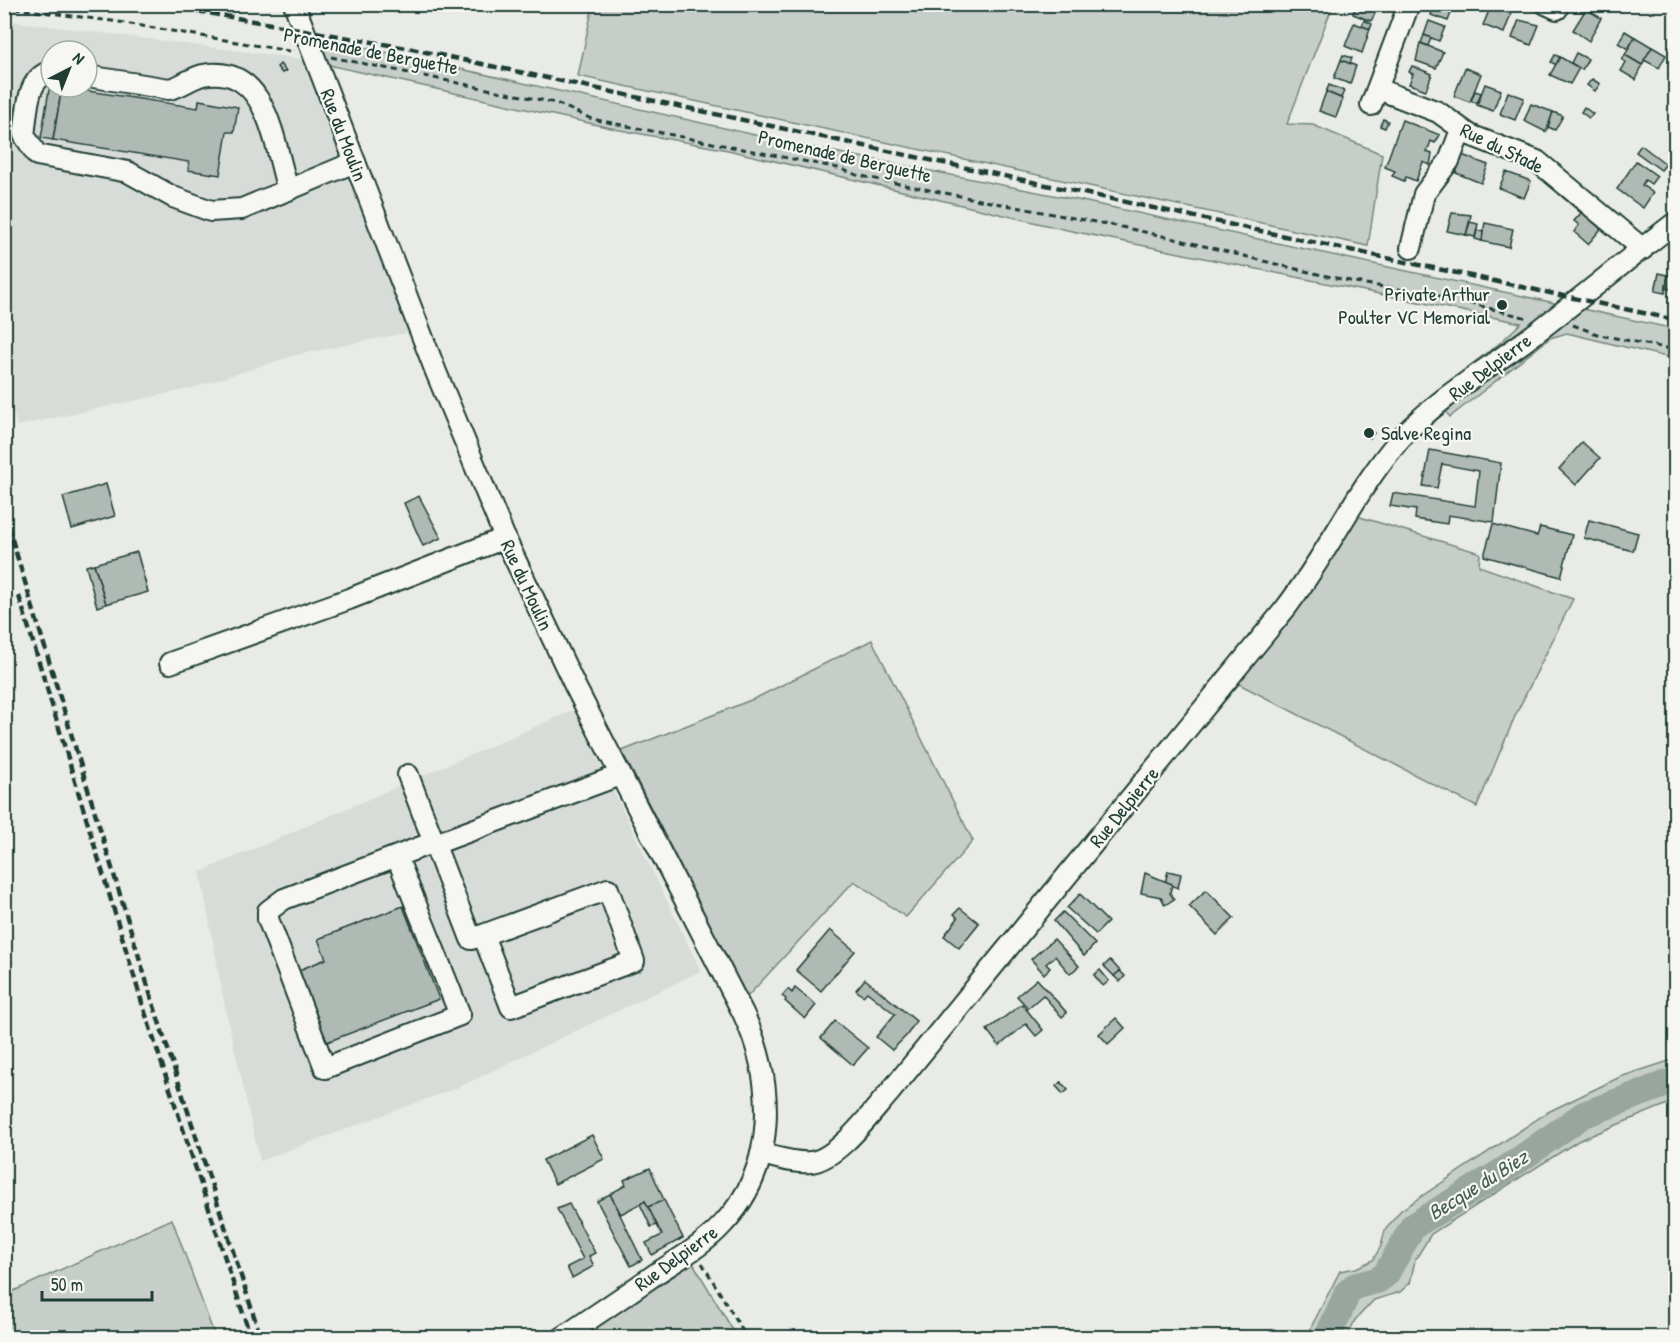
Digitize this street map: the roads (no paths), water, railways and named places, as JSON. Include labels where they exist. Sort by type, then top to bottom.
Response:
[{"type":"street","name":"Rue du Moulin","points":[[294,4],[435,372],[505,538],[555,646],[756,1044],[763,1068],[767,1103],[761,1154]]},
{"type":"street","name":"Rue du Stade","points":[[1409,4],[1374,97],[1438,112],[1461,130],[1537,161],[1643,249]]},
{"type":"street","points":[[99,78],[169,89],[180,87],[201,75],[211,74],[245,82],[261,99],[288,190]]},
{"type":"street","points":[[39,77],[36,79],[28,106],[24,135],[37,154],[128,172],[173,198],[211,211],[242,209],[355,162]]},
{"type":"street","points":[[1411,248],[1424,194],[1449,161],[1461,130]]},
{"type":"street","name":"Rue Delpierre","points":[[562,1338],[714,1233],[738,1206],[751,1182],[761,1154],[802,1162],[819,1160],[832,1153],[864,1121],[1294,598],[1393,448],[1438,406],[1674,226]]},
{"type":"street","points":[[170,663],[505,538]]},
{"type":"street","points":[[408,775],[471,939],[608,890],[634,961],[511,1006],[483,935]]},
{"type":"street","points":[[397,857],[460,1015],[326,1068],[268,919],[268,911],[284,899],[397,857],[620,775]]},
{"type":"waterway","name":"Becque du Biez","points":[[1327,1338],[1348,1292],[1355,1286],[1378,1280],[1386,1274],[1413,1226],[1503,1171],[1583,1115],[1676,1080]]},
{"type":"railway","points":[[157,4],[412,49],[1676,320]]},
{"type":"railway","points":[[4,513],[153,1003],[261,1338]]},
{"type":"railway","points":[[19,596],[143,1006],[251,1338]]},
{"type":"place","name":"Private Arthur Poulter VC Memorial","points":[[1502,305]]},
{"type":"place","name":"Salve Regina","points":[[1369,433]]}]
